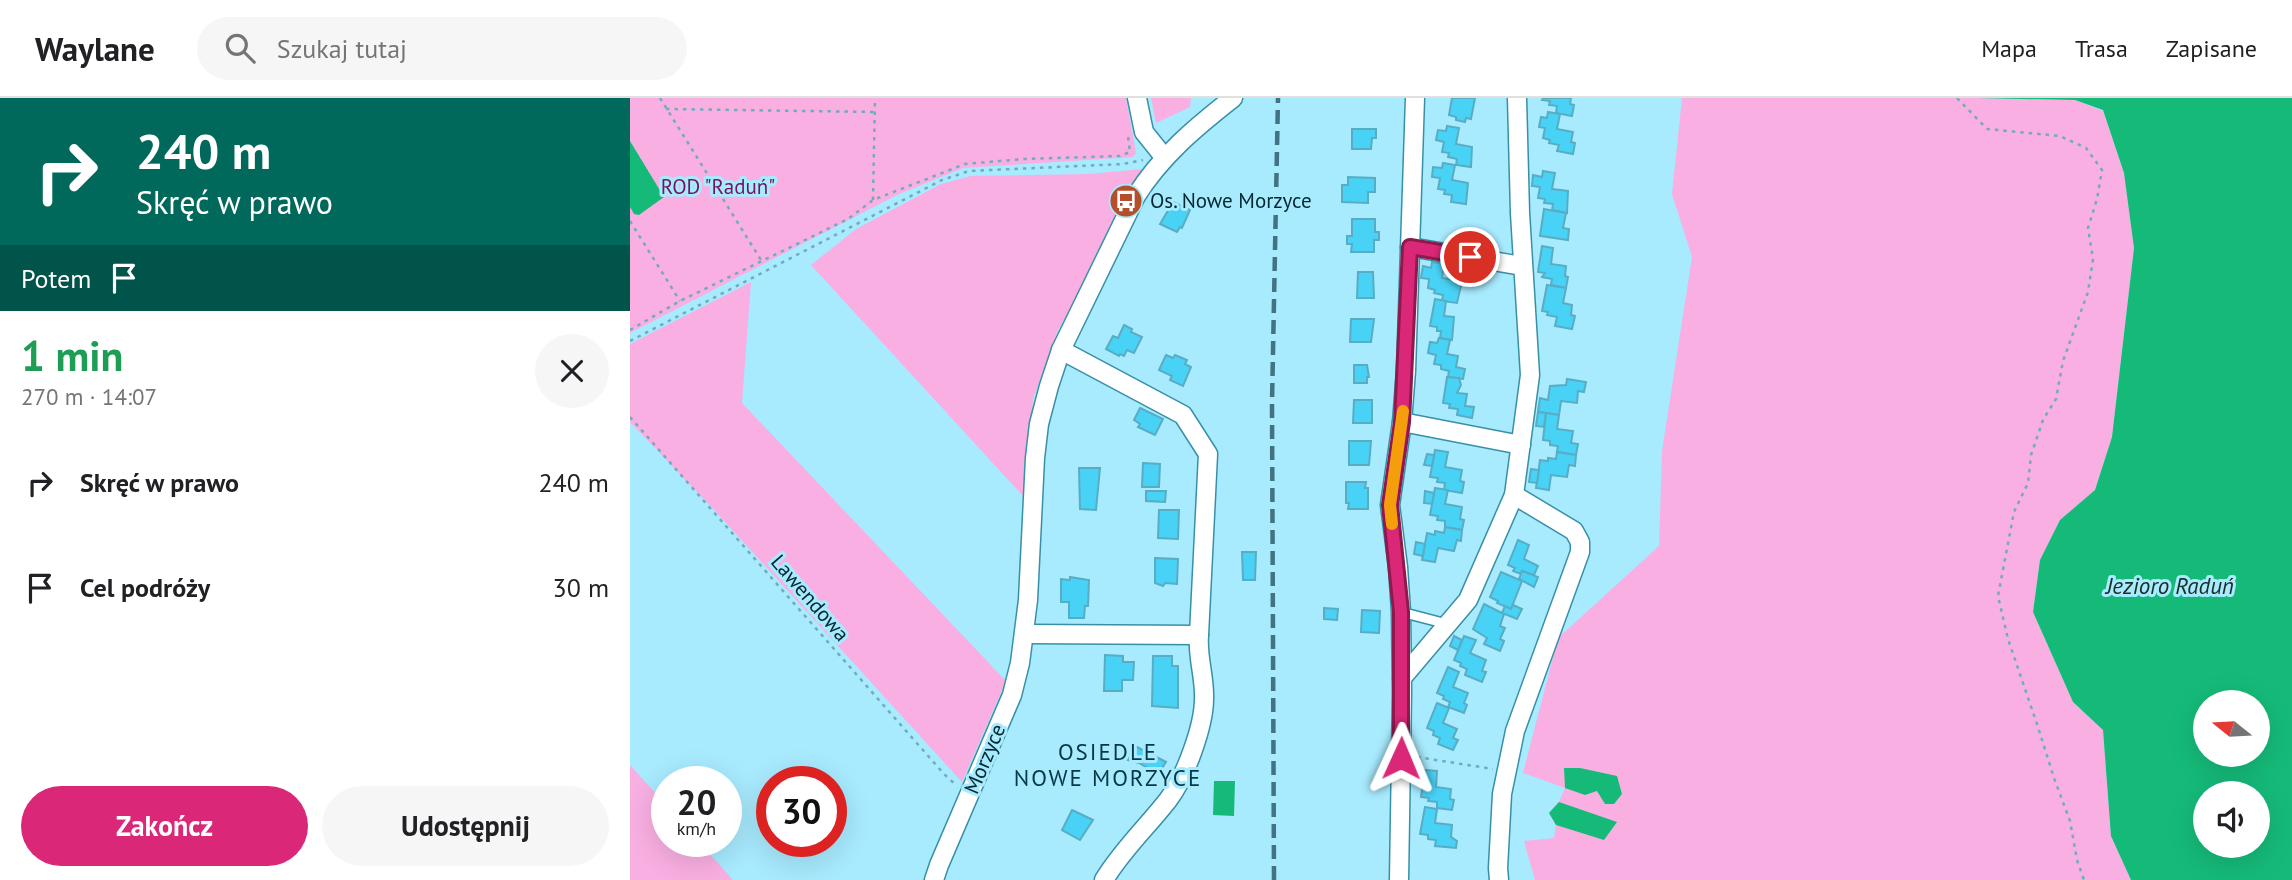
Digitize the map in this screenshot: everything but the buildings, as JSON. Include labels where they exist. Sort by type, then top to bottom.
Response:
[{"type":"street","points":[[1137,98],[1144,132],[1164,157]]},
{"type":"street","name":"Morzyce","points":[[934,880],[1012,695],[1020,663],[1025,634],[1038,435],[1049,386],[1061,350],[1149,174],[1164,157],[1233,98]]},
{"type":"street","points":[[1399,880],[1401,612],[1390,505],[1402,422],[1415,98]]},
{"type":"street","points":[[1402,678],[1468,600],[1514,495],[1530,375],[1522,266],[1517,98]]},
{"type":"street","points":[[1410,247],[1522,266]]},
{"type":"street","points":[[1061,350],[1183,415],[1208,454],[1198,651],[1205,700],[1196,743],[1170,798],[1114,862],[1104,880]]},
{"type":"street","points":[[1402,422],[1521,444]]},
{"type":"street","points":[[1499,880],[1502,794],[1515,731],[1580,552],[1580,542],[1574,531],[1514,495]]},
{"type":"street","points":[[1025,634],[1199,635]]},
{"type":"lane","points":[[1401,612],[1448,624]]},
{"type":"path","points":[[660,98],[761,260]]},
{"type":"path","points":[[873,200],[875,98]]},
{"type":"path","points":[[1957,98],[1987,129],[2060,135],[2086,148],[2102,170],[2088,228],[2093,259],[2088,292],[2063,361],[2056,399],[2043,420],[2031,456],[2028,483],[2014,512],[1998,596],[2008,639],[2053,778],[2070,821],[2077,860],[2084,880]]},
{"type":"path","points":[[666,109],[875,112]]},
{"type":"path","points":[[630,330],[680,301],[848,219],[873,200],[965,164],[1120,156],[1130,152],[1126,125]]},
{"type":"path","points":[[630,341],[901,200],[960,174],[982,170],[1123,164],[1164,157]]},
{"type":"path","points":[[630,221],[680,301]]},
{"type":"path","name":"Lawendowa","points":[[630,417],[944,774],[971,794]]},
{"type":"path","points":[[1401,758],[1415,757],[1507,771]]},
{"type":"green space","name":"ROD \"Raduń\"","points":[[630,98],[1126,98],[1136,153],[1133,157],[963,168],[897,195],[630,333]]},
{"type":"green space","points":[[1151,98],[1191,98],[1190,107],[1156,123]]},
{"type":"green space","points":[[1682,98],[2075,100],[2103,111],[2124,173],[2134,248],[2112,437],[2095,490],[2060,520],[2040,560],[2033,612],[2073,702],[2103,730],[2111,836],[2131,880],[1535,880],[1524,841],[1554,838],[1556,825],[1549,813],[1559,802],[1565,788],[1523,773],[1558,638],[1659,546],[1662,451],[1692,257],[1672,194]]},
{"type":"green space","points":[[1143,169],[1105,251],[1058,330],[1033,399],[1025,498],[811,265],[856,229],[941,184],[971,176],[1089,174]]},
{"type":"green space","points":[[751,282],[742,403],[1006,681],[962,782],[716,512],[630,422],[630,344]]},
{"type":"green space","points":[[630,765],[651,788],[651,857],[712,857],[733,880],[630,880]]},
{"type":"water","name":"Jezioro Raduń","points":[[1977,98],[2292,98],[2292,880],[2131,880],[2111,836],[2103,730],[2073,702],[2033,612],[2040,560],[2060,520],[2095,490],[2112,437],[2134,248],[2124,173],[2103,110],[2075,100]]},
{"type":"water","points":[[630,141],[664,197],[639,215],[634,214],[630,207]]},
{"type":"water","points":[[1564,768],[1580,768],[1617,776],[1622,794],[1614,804],[1605,804],[1597,791],[1585,795],[1565,788]]},
{"type":"water","points":[[1214,781],[1235,781],[1234,816],[1213,815]]},
{"type":"water","points":[[1559,802],[1617,822],[1604,840],[1556,825],[1549,813]]},
{"type":"railway","points":[[1274,880],[1272,403],[1278,98]]},
{"type":"slow traffic","points":[[1392,524],[1390,505],[1403,411]]},
{"type":"place","name":"Os. Nowe Morzyce","points":[[1126,201]]},
{"type":"district","name":"OSIEDLE NOWE MORZYCE","points":[[1108,765]]},
{"type":"route","points":[[1401,758],[1401,612],[1390,505],[1406,371],[1410,247],[1470,257]]}]
